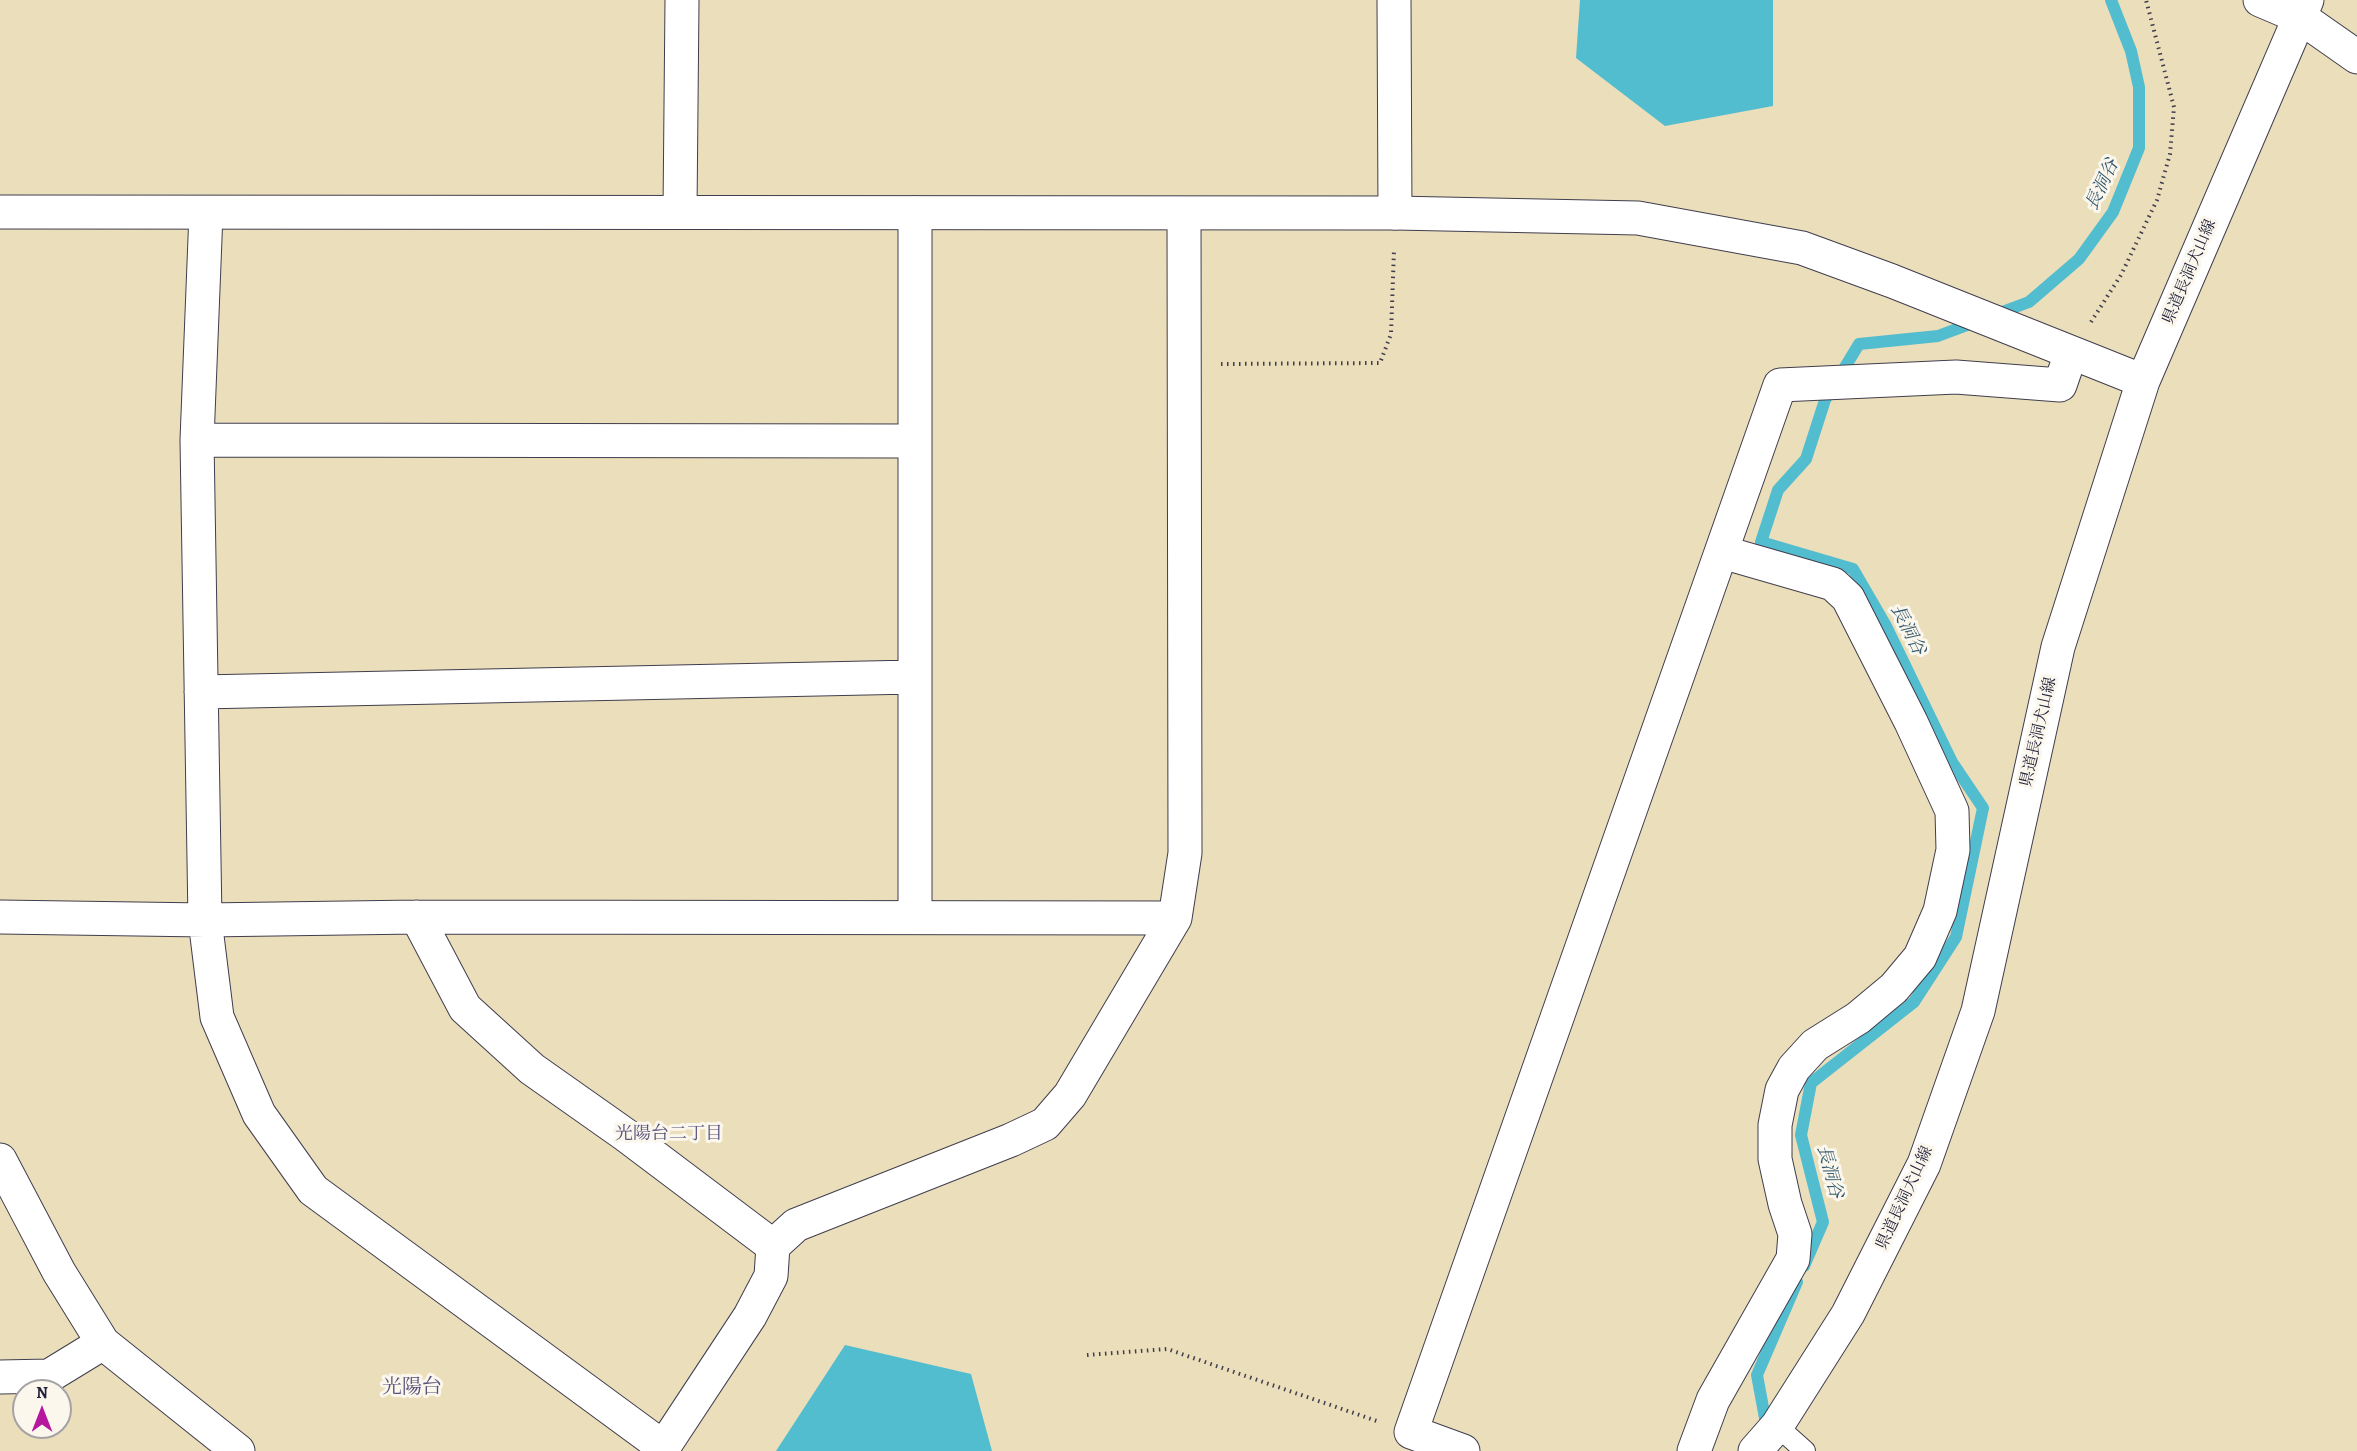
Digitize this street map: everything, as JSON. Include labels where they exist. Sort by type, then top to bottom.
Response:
[{"type":"street","points":[[680,212],[682,0]]},
{"type":"street","points":[[1394,0],[1395,213]]},
{"type":"street","points":[[2260,0],[2304,9],[2357,57]]},
{"type":"street","name":"県道長洞犬山線","points":[[1755,1451],[1777,1426],[1848,1314],[1924,1164],[1978,1011],[2058,647],[2143,381],[2304,9]]},
{"type":"street","points":[[0,212],[1395,213],[1638,218],[1802,248],[1892,281],[2143,381]]},
{"type":"street","points":[[206,213],[197,440],[206,920],[217,1017],[259,1114],[313,1190],[662,1449],[750,1316],[771,1276],[773,1246],[796,1225],[1011,1140],[1045,1124],[1070,1095],[1175,918],[1185,853],[1184,214]]},
{"type":"street","points":[[915,213],[915,917]]},
{"type":"street","points":[[1463,1451],[1411,1432],[1780,385],[1956,377],[2060,385],[2071,353]]},
{"type":"street","points":[[197,440],[914,441]]},
{"type":"street","points":[[1694,1451],[1713,1400],[1793,1259],[1795,1234],[1785,1204],[1775,1159],[1775,1125],[1782,1090],[1794,1068],[1815,1045],[1858,1018],[1894,988],[1920,957],[1940,911],[1953,850],[1952,811],[1911,722],[1848,598],[1833,584],[1722,552]]},
{"type":"street","points":[[201,692],[914,677]]},
{"type":"street","points":[[0,917],[206,920],[417,917],[1175,918]]},
{"type":"street","points":[[417,917],[465,1008],[532,1069],[627,1136],[773,1246]]},
{"type":"street","points":[[0,1160],[59,1272],[103,1343],[238,1451]]},
{"type":"street","points":[[0,1377],[49,1376],[103,1343]]},
{"type":"lane","points":[[1777,1426],[1805,1451]]},
{"type":"path","points":[[2071,353],[2121,275],[2157,200],[2170,154],[2174,107],[2146,0]]},
{"type":"path","points":[[1184,364],[1380,363],[1391,334],[1395,213]]},
{"type":"path","points":[[1087,1355],[1167,1349],[1411,1432]]},
{"type":"water","points":[[1580,0],[1773,0],[1773,106],[1665,126],[1576,58]]},
{"type":"water","points":[[845,1345],[971,1374],[992,1451],[776,1451]]},
{"type":"waterway","name":"長洞谷","points":[[1994,315],[2029,302],[2079,259],[2113,212],[2139,148],[2139,87],[2131,51],[2111,0]]},
{"type":"waterway","name":"長洞谷","points":[[1804,1266],[1823,1222],[1801,1135],[1811,1083],[1914,1002],[1956,937],[1983,808],[1952,762],[1886,626],[1853,569],[1761,542],[1778,490],[1806,459],[1825,400],[1859,344],[1938,336],[1978,321]]},
{"type":"waterway","name":"長洞谷","points":[[1767,1429],[1757,1375],[1797,1282]]},
{"type":"district","name":"光陽台二丁目","points":[[669,1135]]},
{"type":"district","name":"光陽台","points":[[412,1388]]}]
